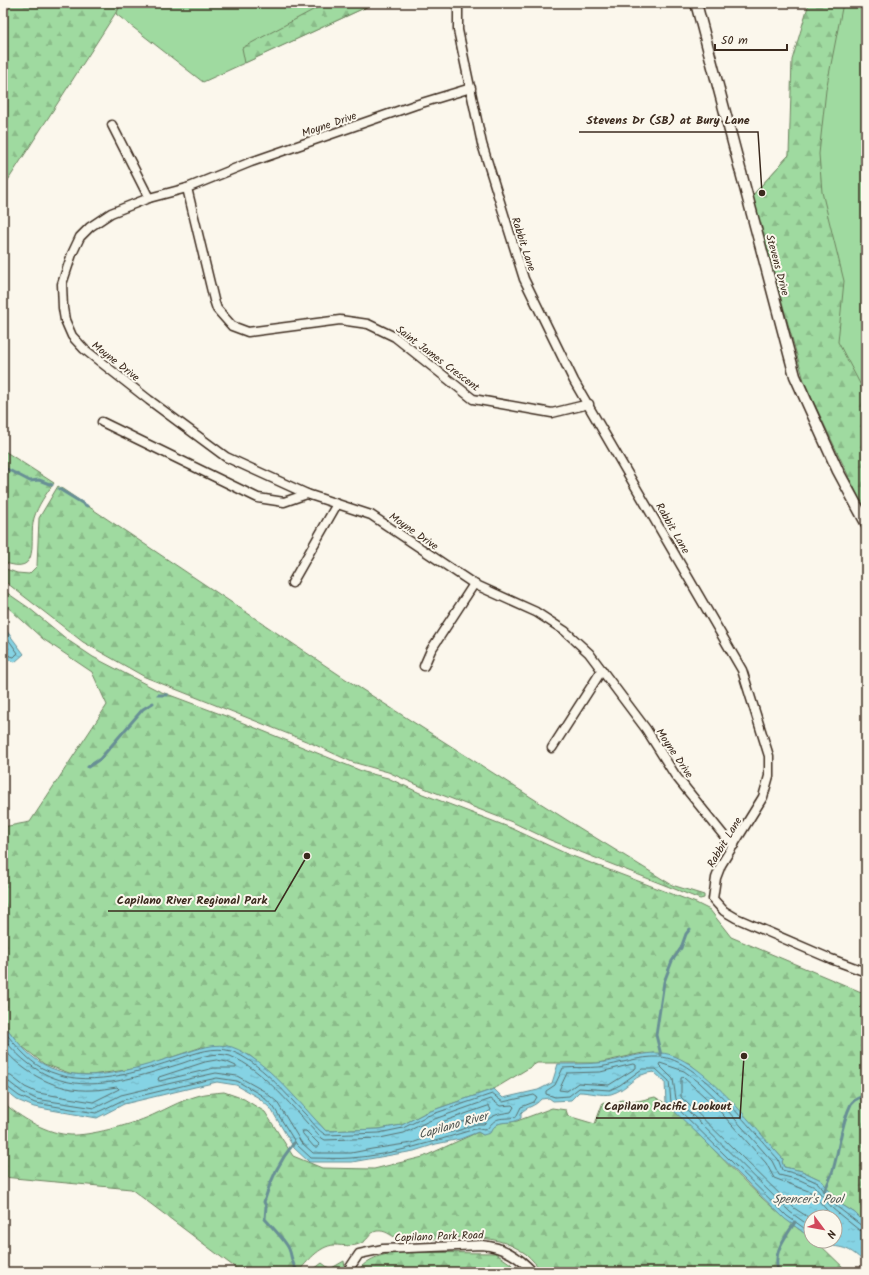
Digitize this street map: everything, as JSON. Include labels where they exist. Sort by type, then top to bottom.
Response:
[{"type":"street","name":"Rabbit Lane","points":[[458,3],[458,30],[482,144],[504,220],[524,279],[574,381],[589,404],[742,670],[768,756],[769,776],[763,797],[716,878],[713,899],[715,903],[736,918],[831,959],[866,972]]},
{"type":"street","name":"Stevens Drive","points":[[696,3],[795,376],[838,471],[866,523]]},
{"type":"street","name":"Moyne Drive","points":[[471,88],[438,97],[251,162],[187,188],[149,198],[100,219],[85,232],[76,244],[66,268],[62,284],[63,308],[69,330],[84,349],[149,400],[226,457],[306,494],[371,515],[474,584],[523,605],[554,623],[589,653],[646,729],[675,775],[725,837],[734,845]]},
{"type":"street","points":[[112,125],[149,198]]},
{"type":"street","name":"Saint James Crescent","points":[[187,188],[214,300],[217,309],[232,326],[248,332],[340,320],[368,324],[396,337],[472,399],[552,414],[589,404]]},
{"type":"street","points":[[102,422],[258,498],[284,502],[306,494]]},
{"type":"street","points":[[292,583],[337,504]]},
{"type":"street","points":[[424,666],[431,650],[474,584]]},
{"type":"street","points":[[552,748],[602,670]]},
{"type":"street","name":"Capilano Park Road","points":[[347,1272],[359,1254],[383,1249],[482,1245],[493,1246],[506,1251],[521,1260],[533,1272]]},
{"type":"green space","points":[[3,3],[122,3],[3,188]]},
{"type":"green space","points":[[122,3],[375,3],[203,82],[116,14]]},
{"type":"green space","points":[[326,3],[375,3],[245,63],[242,48]]},
{"type":"green space","points":[[809,3],[843,3],[826,90],[819,154],[822,192],[844,281],[838,342],[866,395],[866,513],[805,384],[752,196],[789,155],[792,60]]},
{"type":"green space","points":[[819,3],[866,3],[866,513],[752,196],[789,155]]},
{"type":"green space","points":[[3,450],[54,483],[42,500],[34,518],[31,554],[29,560],[24,564],[16,565],[3,562]]},
{"type":"green space","points":[[58,486],[344,678],[672,885],[704,895],[704,898],[700,899],[550,840],[512,822],[429,790],[388,772],[352,762],[311,743],[145,677],[83,642],[3,580],[3,568],[17,573],[29,574],[37,566],[39,518]]},
{"type":"green space","points":[[3,590],[29,608],[69,641],[93,657],[159,691],[231,718],[364,772],[388,778],[420,793],[511,828],[567,854],[696,903],[710,910],[731,937],[866,994],[866,1224],[855,1213],[839,1203],[821,1180],[802,1171],[784,1167],[782,1162],[783,1159],[726,1096],[689,1063],[643,1053],[598,1063],[537,1063],[494,1089],[425,1113],[402,1125],[379,1129],[326,1131],[274,1076],[249,1055],[202,1047],[140,1068],[91,1075],[72,1074],[44,1064],[18,1043],[3,1023],[3,827],[30,822],[107,705],[92,672],[43,639],[3,603]]},
{"type":"green space","points":[[224,1092],[244,1099],[265,1112],[293,1156],[322,1168],[374,1169],[423,1157],[478,1132],[483,1135],[499,1123],[517,1121],[552,1108],[566,1110],[568,1116],[595,1124],[603,1102],[613,1104],[621,1100],[638,1101],[655,1097],[679,1114],[760,1196],[803,1232],[803,1249],[824,1249],[848,1272],[543,1272],[526,1254],[499,1241],[485,1238],[402,1239],[385,1232],[377,1231],[360,1244],[349,1246],[334,1245],[323,1248],[309,1259],[298,1272],[241,1272],[131,1189],[3,1177],[3,1102],[26,1119],[53,1132],[79,1135],[109,1130],[130,1124],[177,1103],[207,1094]]},
{"type":"green space","points":[[397,1252],[495,1253],[511,1264],[517,1272],[356,1272],[370,1260]]},
{"type":"green space","points":[[344,1261],[345,1268],[341,1272],[310,1272],[322,1263],[330,1269]]},
{"type":"water","points":[[3,626],[24,654],[15,662],[3,658]]},
{"type":"water","points":[[3,1023],[21,1046],[37,1060],[59,1071],[76,1074],[94,1075],[112,1073],[207,1047],[219,1045],[232,1047],[245,1053],[270,1072],[326,1131],[379,1129],[402,1125],[425,1113],[494,1089],[503,1098],[538,1090],[552,1083],[558,1064],[598,1063],[637,1055],[661,1053],[676,1057],[693,1066],[710,1080],[743,1113],[783,1159],[782,1162],[784,1167],[802,1171],[821,1180],[839,1203],[855,1213],[866,1224],[866,1264],[852,1252],[843,1248],[843,1209],[803,1209],[803,1232],[785,1219],[666,1103],[665,1082],[654,1072],[641,1075],[622,1089],[611,1094],[604,1095],[579,1092],[571,1100],[553,1101],[549,1098],[541,1099],[536,1104],[523,1111],[521,1113],[521,1118],[517,1121],[501,1123],[493,1128],[490,1133],[483,1135],[478,1132],[460,1139],[436,1144],[414,1151],[352,1162],[309,1162],[294,1148],[271,1109],[259,1098],[236,1085],[217,1082],[195,1087],[124,1104],[97,1118],[34,1107],[17,1100],[3,1089]]},
{"type":"waterway","points":[[3,467],[30,481],[39,480],[52,485]]},
{"type":"waterway","points":[[59,489],[87,506]]},
{"type":"waterway","points":[[158,695],[167,695]]},
{"type":"waterway","points":[[88,767],[100,759],[143,709],[153,703]]},
{"type":"waterway","points":[[661,1055],[656,1035],[664,982],[672,961],[681,948],[686,934],[690,929]]},
{"type":"waterway","name":"Spencer's Pool","points":[[824,1191],[833,1170],[846,1115],[854,1100],[866,1094]]},
{"type":"waterway","points":[[294,1143],[284,1156],[276,1171],[264,1202],[266,1206],[265,1219],[282,1238],[290,1252],[297,1270]]},
{"type":"waterway","points":[[778,1272],[778,1251],[783,1240],[795,1222]]},
{"type":"place","name":"Stevens Dr (SB) at Bury Lane","points":[[762,193]]},
{"type":"place","name":"Capilano River Regional Park","points":[[307,856]]},
{"type":"place","name":"Capilano Pacific Lookout","points":[[744,1056]]},
{"type":"water label","name":"Capilano River","points":[[453,1125]]}]
